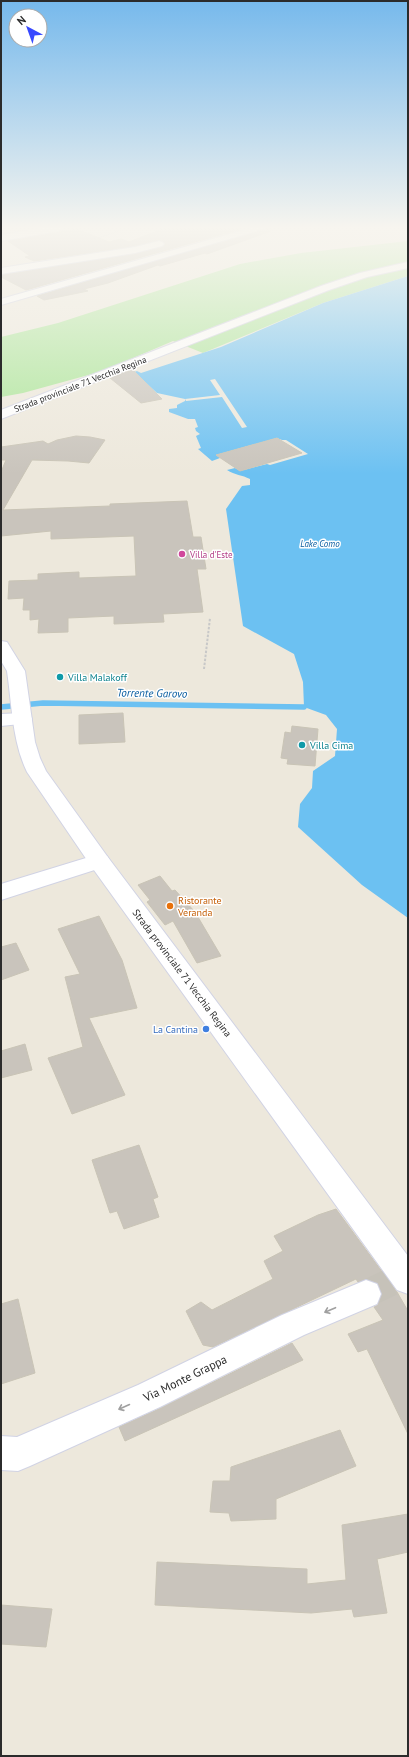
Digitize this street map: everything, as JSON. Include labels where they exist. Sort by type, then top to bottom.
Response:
[{"type":"street","name":"Strada provinciale 71 Vecchia Regina","points":[[1,415],[269,310]]},
{"type":"street","name":"Strada provinciale 71 Vecchia Regina","points":[[1,646],[16,671],[17,712],[30,758],[37,772],[395,1281]]},
{"type":"street","points":[[1,892],[99,861]]},
{"type":"street","name":"Via Monte Grappa","points":[[1,1453],[18,1454],[149,1396],[293,1325],[395,1281]]},
{"type":"path","points":[[204,669],[210,618]]},
{"type":"green space","points":[[98,310],[306,310],[203,353],[173,341],[103,371],[23,393],[1,397],[1,337],[58,323]]},
{"type":"water","name":"Lake Como","points":[[307,310],[408,310],[408,918],[362,885],[298,827],[300,804],[312,788],[313,771],[335,756],[337,729],[326,715],[304,707],[303,682],[294,654],[243,626],[226,509],[242,486],[250,485],[250,479],[227,470],[235,468],[240,471],[267,464],[270,465],[308,454],[286,440],[277,438],[216,455],[220,458],[212,461],[198,449],[201,448],[196,436],[200,434],[195,428],[198,427],[195,419],[188,419],[169,412],[169,409],[177,408],[177,405],[185,401],[185,399],[157,393],[142,379],[123,383],[118,378],[137,371],[141,373],[221,347]]},
{"type":"pier","points":[[215,379],[247,427],[242,428],[222,397],[186,401],[185,399],[220,395],[210,380]]},
{"type":"building","points":[[132,369],[162,399],[141,403],[110,378]]},
{"type":"building","points":[[76,436],[105,440],[89,463],[32,460],[3,510],[110,506],[110,504],[187,501],[193,537],[201,537],[206,569],[197,569],[203,612],[163,614],[164,622],[114,624],[114,616],[68,618],[68,632],[38,633],[39,619],[30,620],[30,610],[23,610],[24,598],[8,599],[9,581],[38,580],[38,574],[79,572],[79,578],[136,576],[134,536],[51,539],[51,531],[1,536],[1,472],[6,460],[1,460],[1,447],[43,441],[48,444],[57,440]]},
{"type":"building","points":[[277,438],[302,453],[240,471],[216,455]]},
{"type":"building","points":[[123,713],[125,742],[79,744],[79,715]]},
{"type":"building","name":"Villa Cima","points":[[292,726],[318,729],[315,766],[287,764],[288,759],[281,758],[285,732],[291,733]]},
{"type":"building","points":[[160,876],[172,891],[175,890],[195,912],[221,956],[197,963],[173,921],[165,925],[147,902],[150,900],[138,885]]},
{"type":"building","points":[[99,916],[122,960],[137,1008],[89,1018],[125,1095],[72,1114],[48,1058],[83,1047],[65,977],[80,974],[58,929]]},
{"type":"building","points":[[16,943],[29,970],[1,980],[1,947]]},
{"type":"building","points":[[25,1044],[32,1070],[1,1078],[1,1051]]},
{"type":"building","points":[[139,1145],[158,1197],[153,1199],[159,1217],[124,1229],[117,1211],[110,1213],[92,1160]]},
{"type":"building","points":[[336,1209],[397,1292],[408,1311],[408,1434],[367,1349],[358,1352],[348,1334],[383,1320],[374,1307],[378,1305],[382,1295],[378,1283],[367,1279],[358,1282],[356,1279],[213,1347],[203,1345],[186,1311],[201,1302],[212,1310],[273,1279],[264,1261],[283,1251],[274,1236],[318,1215]]},
{"type":"building","points":[[18,1299],[35,1373],[1,1384],[1,1304]]},
{"type":"building","points":[[292,1343],[303,1360],[125,1441],[119,1427],[161,1408]]},
{"type":"building","points":[[340,1430],[356,1466],[276,1499],[276,1519],[231,1521],[229,1513],[210,1512],[213,1481],[230,1481],[231,1467]]},
{"type":"building","points":[[408,1514],[408,1552],[377,1559],[387,1613],[354,1617],[352,1609],[311,1613],[155,1605],[157,1562],[307,1569],[307,1584],[346,1580],[342,1525]]},
{"type":"building","points":[[1,1605],[52,1609],[46,1647],[1,1644]]},
{"type":"waterway","name":"Torrente Garovo","points":[[1,707],[43,703],[304,707]]},
{"type":"tunnel","points":[[366,1294],[391,1282]]},
{"type":"place","name":"Villa d'Este","points":[[182,554]]},
{"type":"place","name":"Villa Malakoff","points":[[60,677]]},
{"type":"place","name":"Villa Cima","points":[[302,745]]},
{"type":"place","name":"Ristorante Veranda","points":[[170,906]]},
{"type":"place","name":"La Cantina","points":[[206,1029]]}]
